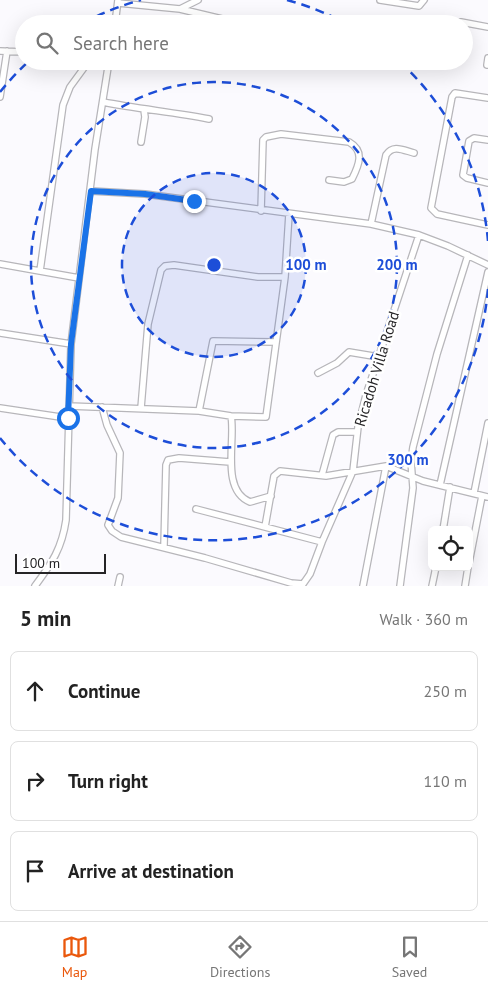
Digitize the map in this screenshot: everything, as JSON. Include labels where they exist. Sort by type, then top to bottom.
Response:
[{"type":"street","points":[[180,9],[198,0]]},
{"type":"street","points":[[380,0],[419,6],[424,0]]},
{"type":"street","points":[[116,15],[118,1],[180,9],[205,15]]},
{"type":"street","points":[[473,24],[488,27]]},
{"type":"street","points":[[0,97],[3,51]]},
{"type":"street","points":[[487,66],[488,58]]},
{"type":"street","points":[[40,271],[63,105],[70,87],[82,70]]},
{"type":"street","points":[[35,586],[50,565],[63,540],[66,520],[71,344],[107,70]]},
{"type":"street","points":[[488,98],[455,93],[452,96],[431,208],[437,214],[488,225]]},
{"type":"street","points":[[102,102],[144,110],[158,109],[209,119]]},
{"type":"street","points":[[141,142],[145,116],[144,110]]},
{"type":"street","points":[[261,210],[263,140],[266,137],[281,134],[349,142],[360,152],[352,179],[344,182],[329,180]]},
{"type":"street","points":[[488,140],[474,138],[469,141],[463,174],[467,178],[488,183]]},
{"type":"street","points":[[371,224],[386,155],[390,149],[395,148],[414,153]]},
{"type":"street","points":[[91,191],[145,194],[371,224],[419,235],[488,265]]},
{"type":"street","points":[[69,406],[199,411],[262,418],[267,415],[285,277],[289,214]]},
{"type":"street","name":"Ricadoh Villa Road","points":[[164,546],[291,583],[303,584],[310,574],[322,542],[354,471],[357,432],[379,357],[419,235]]},
{"type":"street","points":[[400,586],[412,477],[411,461],[437,354],[468,255]]},
{"type":"street","points":[[0,264],[79,278]]},
{"type":"street","points":[[141,408],[148,324],[161,270],[165,266],[174,265],[258,277],[285,277]]},
{"type":"street","points":[[440,485],[488,272]]},
{"type":"street","points":[[0,333],[71,344]]},
{"type":"street","points":[[199,411],[213,341],[276,342]]},
{"type":"street","points":[[318,373],[337,362],[349,352],[379,357]]},
{"type":"street","points":[[102,407],[107,425],[120,452],[118,498],[108,525],[112,531],[121,537],[164,546],[166,465],[168,460],[180,458],[230,462]]},
{"type":"street","points":[[0,408],[68,418]]},
{"type":"street","points":[[231,416],[230,462],[238,492],[242,498],[250,502],[271,496]]},
{"type":"street","points":[[474,493],[488,423]]},
{"type":"street","points":[[322,475],[333,435],[338,432],[357,432]]},
{"type":"street","points":[[363,586],[386,466]]},
{"type":"street","points":[[265,527],[274,476],[280,471],[322,475],[386,466],[412,477],[485,496],[473,546]]},
{"type":"street","points":[[444,526],[450,487]]},
{"type":"street","points":[[196,509],[322,542]]},
{"type":"street","points":[[432,586],[435,571]]},
{"type":"street","points":[[465,586],[467,571]]},
{"type":"street","points":[[118,586],[120,577]]},
{"type":"route","points":[[68,418],[71,344],[91,191],[145,194],[194,201]]}]
